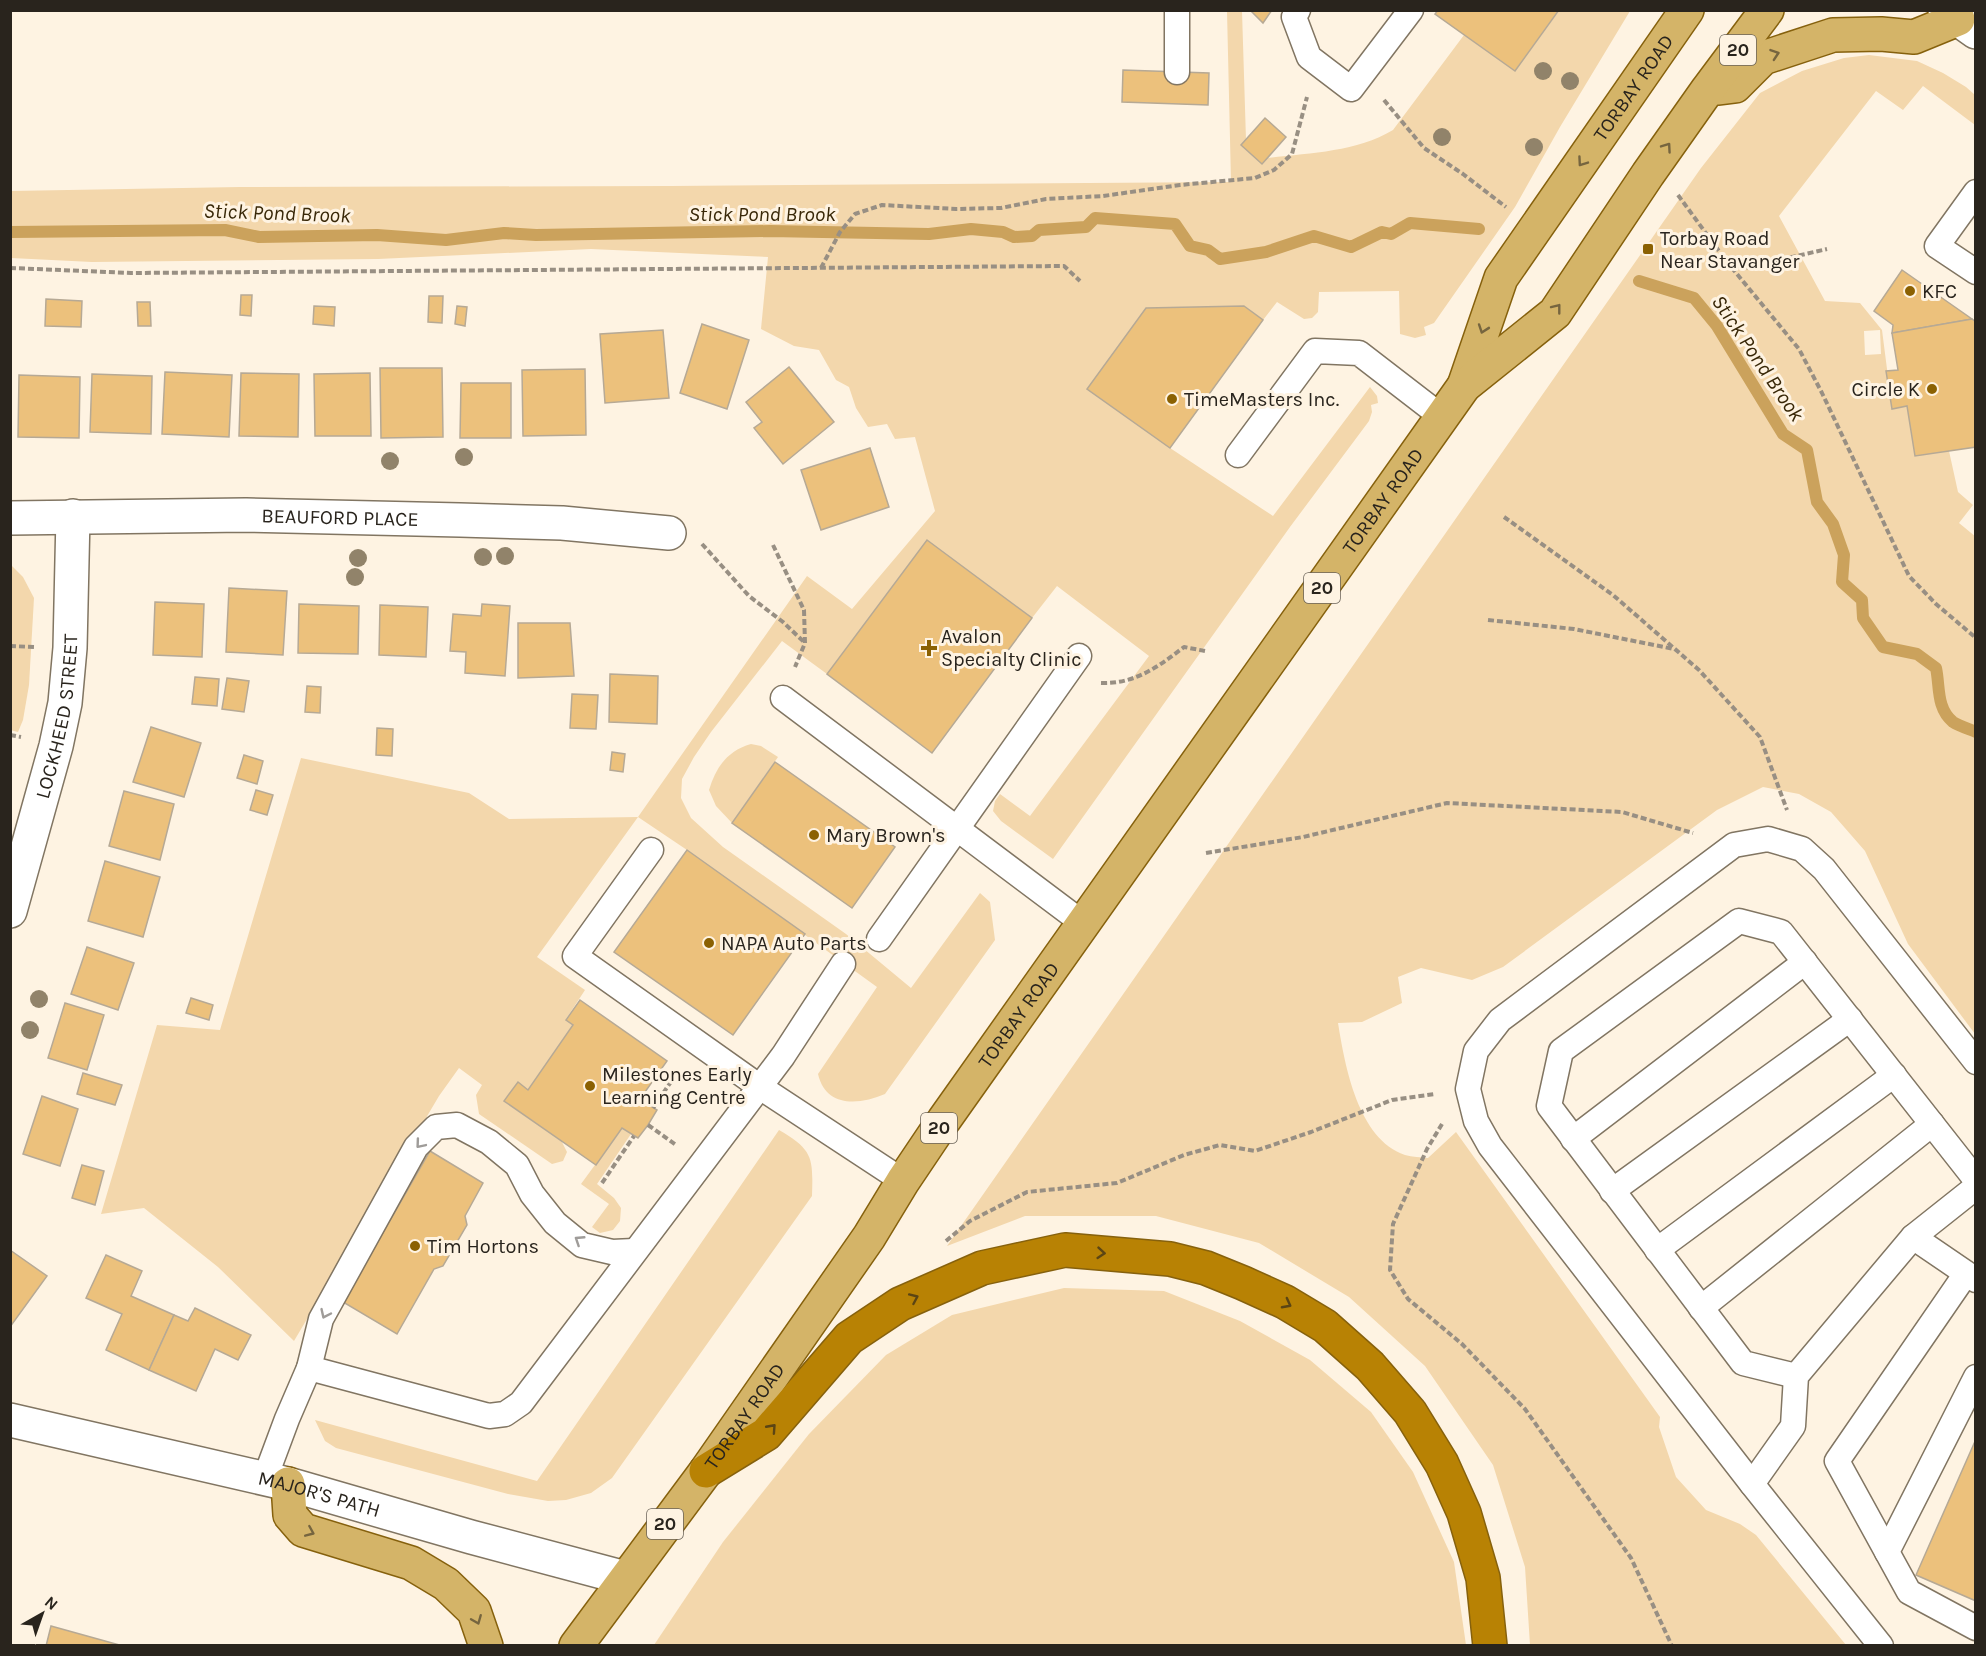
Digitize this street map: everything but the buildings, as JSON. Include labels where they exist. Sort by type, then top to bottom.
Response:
[{"type":"highway","points":[[706,1471],[766,1434],[849,1338],[900,1304],[982,1268],[1065,1250],[1170,1260],[1206,1268],[1285,1302],[1325,1326],[1370,1366],[1410,1412],[1442,1464],[1464,1513],[1483,1578],[1490,1646]]},
{"type":"main road","name":"TORBAY ROAD","points":[[1464,386],[1501,278],[1687,10]]},
{"type":"main road","name":"TORBAY ROAD","points":[[576,1646],[706,1471],[869,1237],[903,1181],[1464,386],[1555,313],[1708,89],[1767,10]]},
{"type":"main road","points":[[1708,89],[1735,86],[1763,58],[1833,35],[1881,34],[1914,37],[1960,21]]},
{"type":"main road","points":[[277,1481],[290,1515],[303,1530],[411,1563],[446,1584],[474,1611],[486,1646]]},
{"type":"street","name":"BEAUFORD PLACE","points":[[10,518],[246,515],[460,519],[562,523],[682,534]]},
{"type":"street","name":"LOCKHEED STREET","points":[[10,911],[56,747],[65,703],[70,648],[73,516]]},
{"type":"street","name":"MAJOR'S PATH","points":[[10,1420],[277,1481],[625,1578]]},
{"type":"lane","points":[[1177,10],[1177,72]]},
{"type":"lane","points":[[1298,10],[1294,17],[1309,57],[1351,89],[1412,10]]},
{"type":"lane","points":[[1976,192],[1937,246],[1976,272]]},
{"type":"lane","points":[[1238,455],[1315,351],[1359,352],[1442,417]]},
{"type":"lane","points":[[879,939],[1075,661]]},
{"type":"lane","points":[[783,698],[1083,924]]},
{"type":"lane","points":[[1881,1646],[1752,1484],[1491,1146],[1476,1121],[1468,1089],[1476,1051],[1500,1020],[1734,845],[1768,839],[1802,849],[1824,869],[1976,1062]]},
{"type":"lane","points":[[651,850],[575,956],[760,1087],[903,1181]]},
{"type":"lane","points":[[1796,1376],[1743,1363],[1549,1106],[1561,1051],[1739,921],[1781,932],[1976,1180]]},
{"type":"lane","points":[[1573,1139],[1805,962]]},
{"type":"lane","points":[[309,1368],[489,1416],[505,1414],[521,1403],[783,1056],[843,963]]},
{"type":"lane","points":[[1612,1191],[1850,1019]]},
{"type":"lane","points":[[1657,1250],[1894,1075]]},
{"type":"lane","points":[[1701,1308],[1932,1124]]},
{"type":"lane","points":[[277,1481],[287,1419],[309,1368],[321,1318],[416,1148],[436,1127],[457,1125],[489,1142],[517,1165],[532,1194],[555,1223],[582,1245],[612,1252],[634,1251]]},
{"type":"lane","points":[[1752,1484],[1793,1426],[1796,1376],[1913,1238],[1976,1187]]},
{"type":"lane","points":[[1913,1238],[1970,1278],[1837,1461],[1909,1592],[1976,1628]]},
{"type":"lane","points":[[1887,1552],[1976,1377]]},
{"type":"path","points":[[1363,74],[1424,148],[1463,174],[1509,210]]},
{"type":"path","points":[[821,268],[840,232],[855,214],[882,205],[956,209],[1001,208],[1046,199],[1103,196],[1180,185],[1255,178],[1274,170],[1292,154],[1307,97]]},
{"type":"path","points":[[1675,192],[1727,262],[1799,349],[1909,576],[1935,604],[1976,638]]},
{"type":"path","points":[[1727,262],[1746,268],[1827,249]]},
{"type":"path","points":[[10,268],[143,273],[1064,266],[1080,281]]},
{"type":"path","points":[[1504,517],[1613,595],[1699,670],[1760,737],[1802,849]]},
{"type":"path","points":[[682,534],[749,596],[783,622],[805,643]]},
{"type":"path","points":[[773,545],[804,610],[805,643],[783,698]]},
{"type":"path","points":[[1488,620],[1574,629],[1676,650]]},
{"type":"path","points":[[1075,661],[1102,683],[1137,679],[1157,668],[1184,647],[1205,651]]},
{"type":"path","points":[[1206,853],[1303,837],[1448,803],[1622,812],[1734,845]]},
{"type":"path","points":[[653,1108],[698,1043]]},
{"type":"path","points":[[939,1246],[970,1221],[1027,1192],[1117,1183],[1184,1155],[1220,1145],[1255,1151],[1392,1100],[1468,1089]]},
{"type":"path","points":[[1468,1089],[1444,1120],[1427,1149],[1393,1224],[1390,1270],[1408,1299],[1462,1344],[1525,1409],[1631,1558],[1671,1646]]},
{"type":"path","points":[[602,1183],[634,1136]]},
{"type":"shaded area","points":[[1227,11],[1242,11],[1246,140],[1242,145],[1262,164],[1267,158],[1316,153],[1364,143],[1393,130],[1464,35],[1515,71],[1559,11],[1630,11],[1515,207],[1434,323],[1424,327],[1426,335],[1415,338],[1400,334],[1399,291],[1319,292],[1318,312],[1312,318],[1304,319],[1277,302],[1263,320],[1244,306],[1146,308],[1087,389],[1170,448],[1273,516],[1370,387],[1377,396],[1378,403],[1371,405],[1372,412],[1369,421],[1290,527],[1053,859],[1001,821],[993,811],[995,801],[1000,794],[1030,816],[1149,656],[1057,586],[1032,618],[927,540],[827,674],[782,641],[711,732],[682,779],[681,798],[691,818],[723,847],[846,934],[911,988],[980,893],[990,902],[995,940],[885,1094],[865,1100],[845,1101],[828,1093],[818,1074],[877,987],[638,817],[807,576],[852,609],[935,511],[915,437],[895,439],[887,424],[868,427],[856,408],[849,387],[836,380],[819,350],[794,346],[761,329],[768,257],[591,249],[378,259],[92,262],[11,258],[11,191],[240,187],[1231,182]]},
{"type":"shaded area","points":[[1869,55],[1917,61],[1943,73],[1975,95],[1975,125],[1923,86],[1903,110],[1876,91],[1779,216],[1825,301],[1860,303],[1882,330],[1892,408],[1907,406],[1915,456],[1949,451],[1958,492],[1973,505],[1959,523],[1976,537],[1975,1034],[1908,944],[1865,851],[1831,812],[1799,794],[1763,787],[1717,810],[1503,967],[1472,980],[1421,968],[1398,977],[1402,1003],[1362,1022],[1338,1023],[1356,1099],[1376,1134],[1389,1146],[1405,1155],[1428,1158],[1456,1132],[1660,1417],[1659,1427],[1676,1477],[1706,1510],[1740,1524],[1756,1535],[1846,1645],[1530,1645],[1525,1567],[1493,1465],[1425,1366],[1349,1297],[1259,1243],[1156,1216],[1025,1216],[947,1246],[1701,168],[1760,93],[1802,71],[1844,58]],"holes":[[[1880,330],[1881,354],[1865,355],[1864,331]]]},
{"type":"shaded area","points":[[11,565],[23,577],[34,598],[29,685],[23,720],[18,732],[10,730]]},
{"type":"shaded area","points":[[751,744],[761,746],[778,757],[732,823],[716,806],[709,790],[715,774],[724,761],[735,751]]},
{"type":"shaded area","points":[[301,758],[469,793],[509,819],[638,817],[537,957],[585,990],[566,1019],[573,1025],[528,1090],[518,1082],[504,1101],[561,1140],[567,1152],[563,1161],[552,1164],[479,1114],[476,1095],[482,1085],[459,1068],[439,1096],[294,1341],[218,1267],[144,1208],[101,1214],[157,1025],[220,1030]]},
{"type":"shaded area","points":[[622,1128],[631,1134],[597,1184],[614,1198],[621,1208],[620,1221],[613,1230],[600,1233],[592,1227],[609,1204],[581,1184]]},
{"type":"shaded area","points":[[779,1130],[799,1144],[809,1157],[812,1196],[612,1478],[591,1493],[566,1500],[548,1501],[508,1494],[336,1448],[325,1441],[315,1420],[537,1481]]},
{"type":"shaded area","points":[[1064,1288],[1164,1291],[1240,1321],[1310,1360],[1371,1412],[1413,1472],[1454,1562],[1466,1645],[654,1645],[723,1542],[809,1434],[886,1355],[952,1315]]},
{"type":"waterway","name":"Stick Pond Brook","points":[[10,232],[225,230],[259,237],[377,235],[446,240],[504,233],[536,235],[770,231],[929,234],[971,229],[1003,232],[1014,237],[1032,236],[1039,230],[1086,227],[1095,218],[1175,224],[1190,246],[1208,250],[1220,259],[1266,252],[1314,236],[1351,247],[1382,232],[1391,234],[1410,223],[1479,229]]},
{"type":"waterway","name":"Stick Pond Brook","points":[[1639,281],[1694,298],[1717,326],[1783,434],[1807,450],[1817,502],[1833,524],[1844,555],[1842,582],[1862,600],[1863,618],[1883,647],[1917,654],[1936,668],[1941,704],[1944,710],[1953,722],[1976,732]]},
{"type":"place","name":"Torbay Road Near Stavanger","points":[[1648,249]]},
{"type":"place","name":"KFC","points":[[1910,291]]},
{"type":"place","name":"Circle K","points":[[1932,389]]},
{"type":"place","name":"TimeMasters Inc.","points":[[1172,399]]},
{"type":"place","name":"Avalon Specialty Clinic","points":[[929,648]]},
{"type":"place","name":"Mary Brown's","points":[[814,835]]},
{"type":"place","name":"NAPA Auto Parts","points":[[709,943]]},
{"type":"place","name":"Milestones Early Learning Centre","points":[[590,1086]]},
{"type":"place","name":"Tim Hortons","points":[[415,1246]]}]
